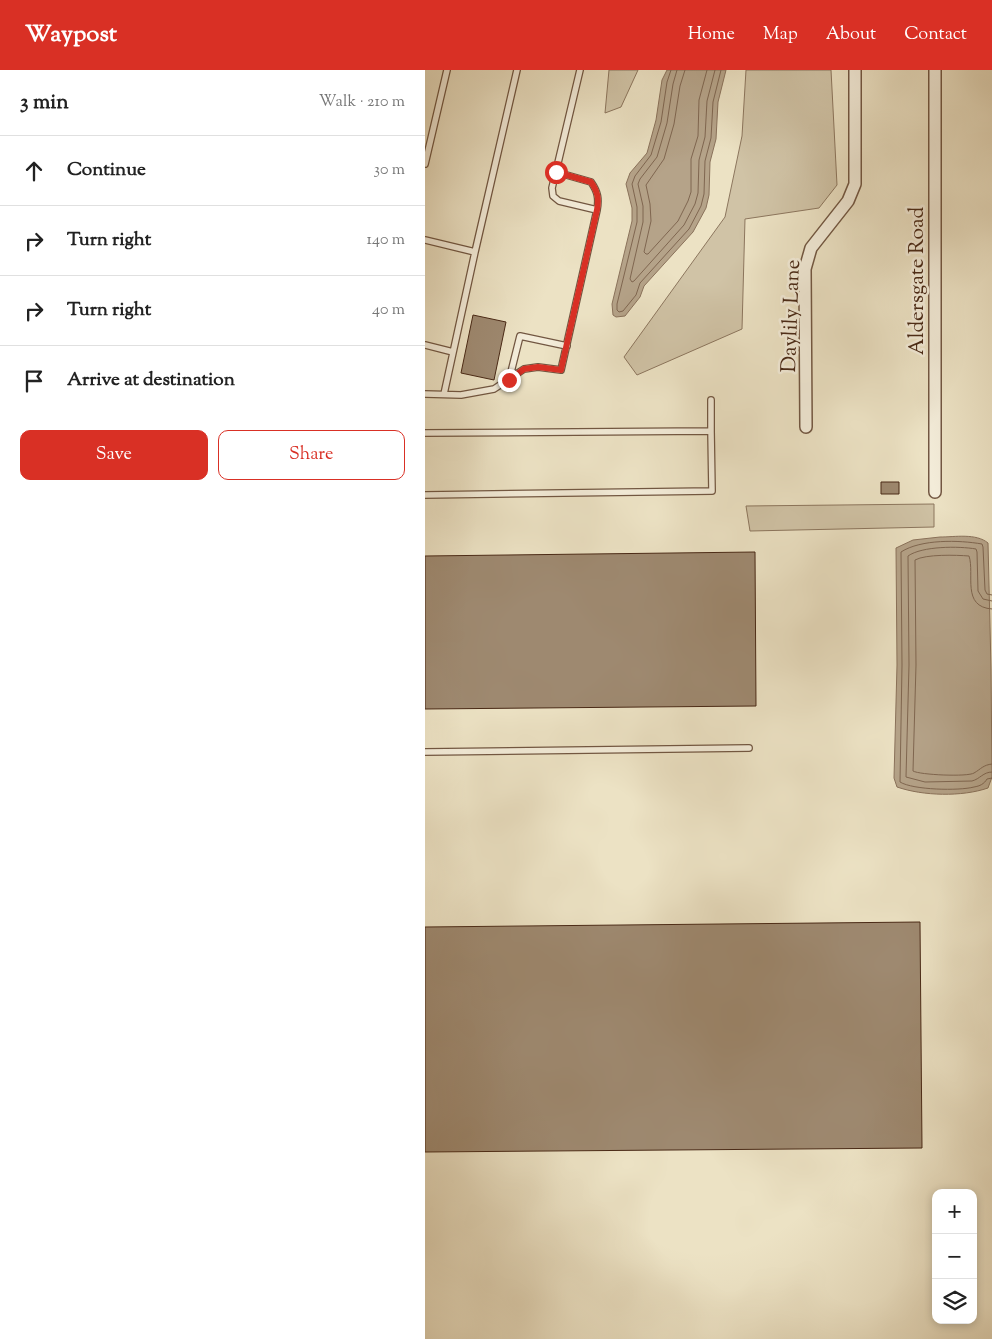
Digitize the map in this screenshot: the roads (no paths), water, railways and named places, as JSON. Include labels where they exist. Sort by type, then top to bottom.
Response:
[{"type":"street","name":"Daylily Lane","points":[[806,427],[805,270],[811,248],[848,200],[855,184],[855,70]]},
{"type":"street","name":"Aldersgate Road","points":[[935,70],[935,492]]},
{"type":"lane","points":[[425,164],[447,70]]},
{"type":"lane","points":[[444,394],[517,70]]},
{"type":"lane","points":[[580,70],[552,188],[553,196],[559,202],[597,210]]},
{"type":"lane","points":[[425,394],[461,394],[493,389],[524,369],[538,367],[561,370],[599,199],[591,182],[556,172]]},
{"type":"lane","points":[[425,240],[475,252]]},
{"type":"lane","points":[[509,380],[520,336],[567,346]]},
{"type":"lane","points":[[425,346],[453,352]]},
{"type":"lane","points":[[425,495],[712,491],[711,400]]},
{"type":"lane","points":[[425,433],[711,431]]},
{"type":"lane","points":[[425,752],[749,748]]},
{"type":"water","points":[[667,70],[726,70],[718,102],[716,139],[710,162],[709,195],[706,208],[693,232],[644,286],[640,297],[625,316],[616,317],[613,315],[612,304],[632,221],[632,208],[626,184],[630,173],[647,153],[656,120],[662,80]]},
{"type":"water","points":[[940,537],[971,537],[988,543],[992,777],[988,788],[955,794],[930,794],[907,790],[897,787],[894,778],[897,665],[896,548],[913,540]]}]
